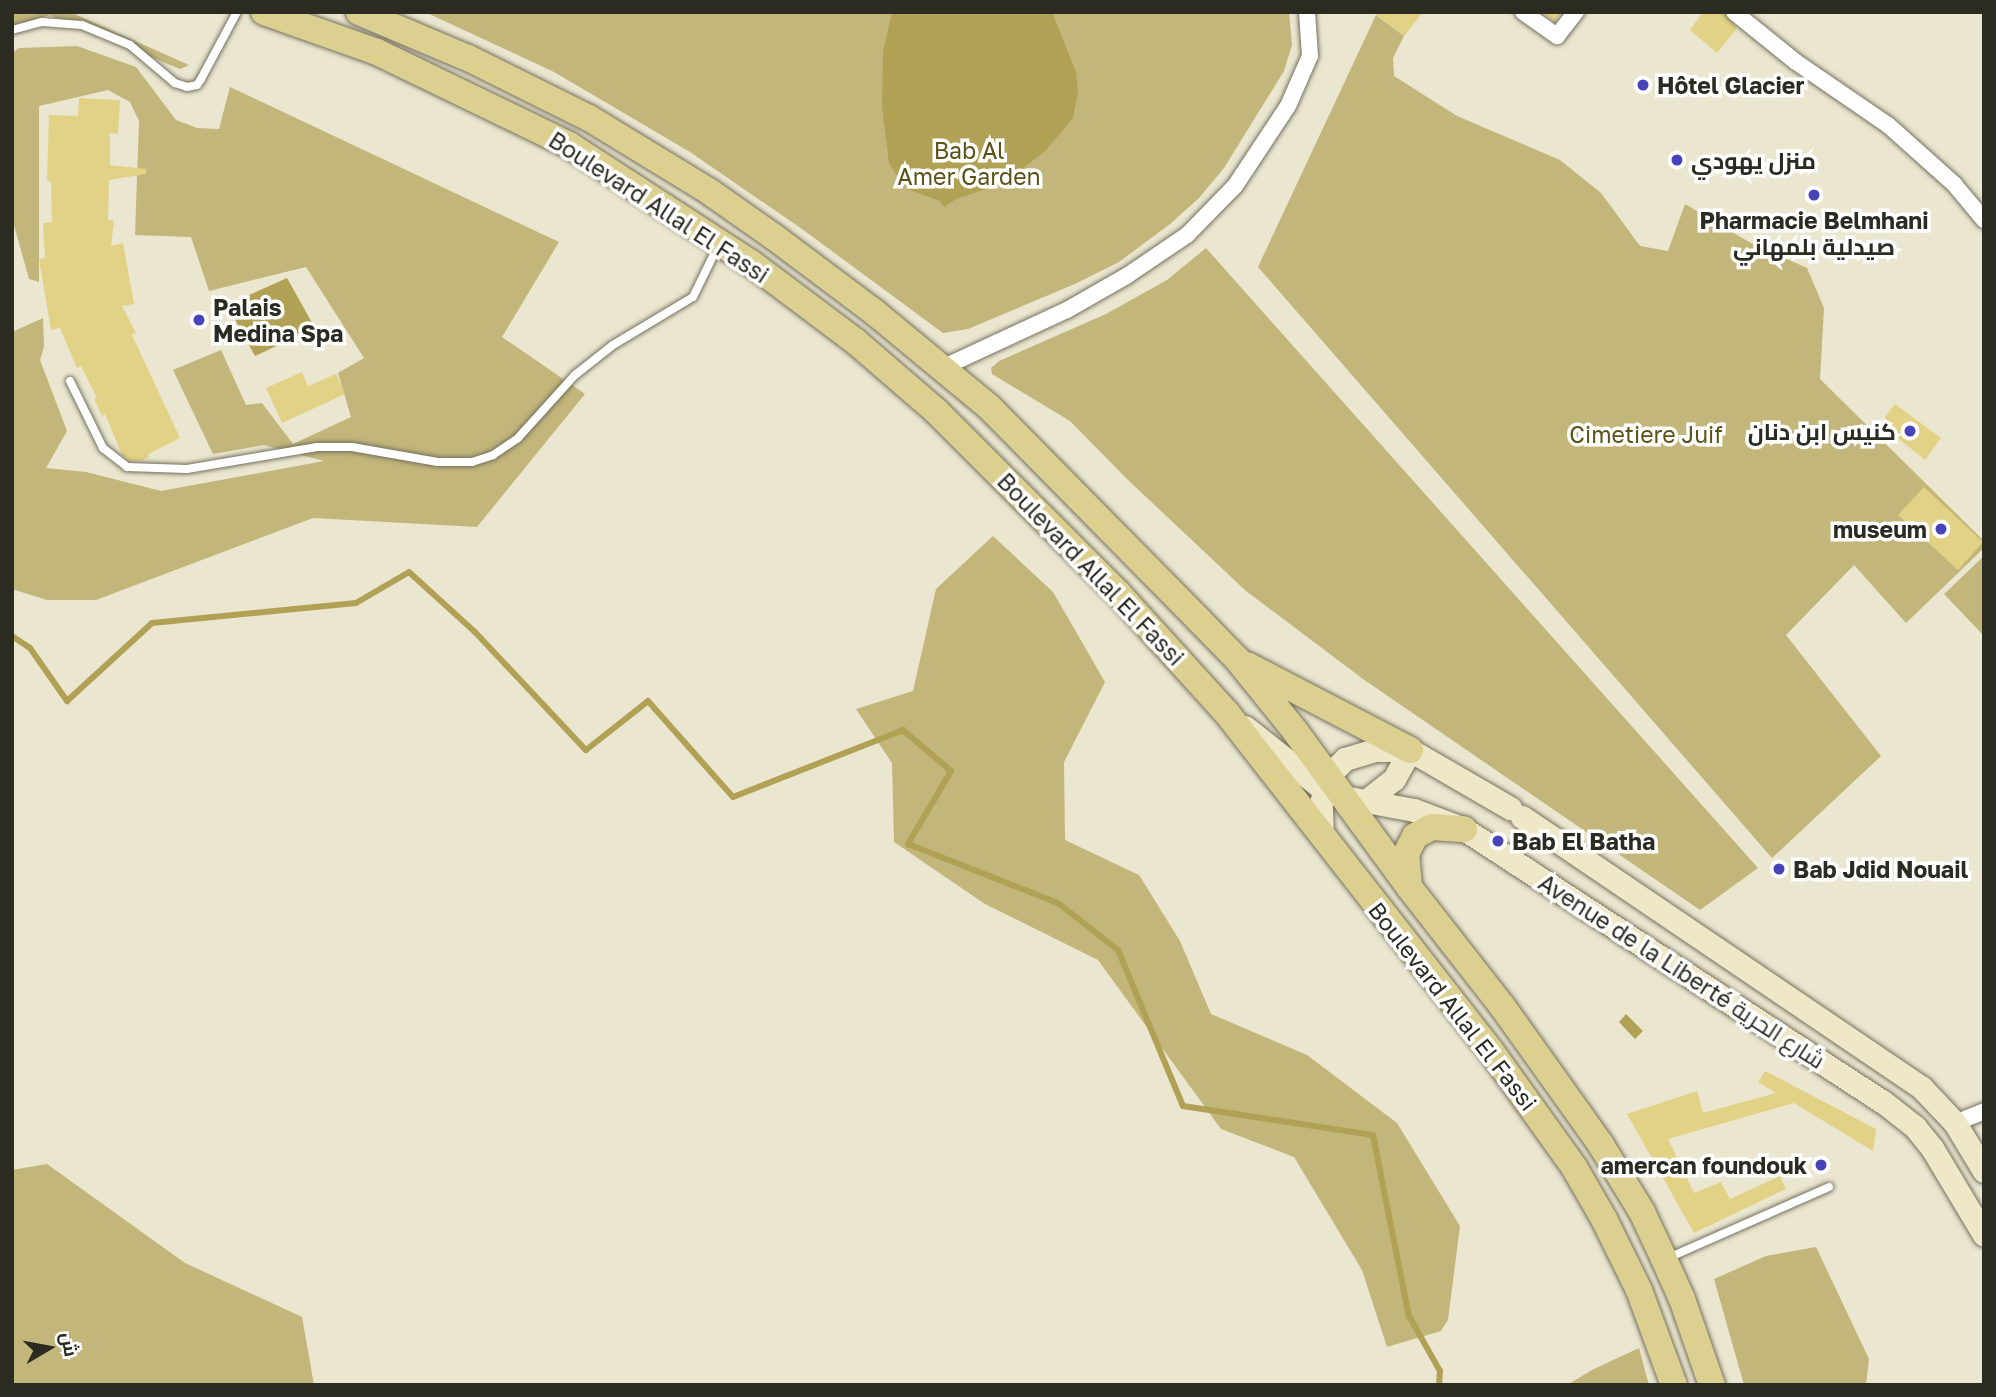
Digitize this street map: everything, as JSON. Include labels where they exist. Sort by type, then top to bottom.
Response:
[{"type":"main road","name":"Boulevard Allal El Fassi","points":[[264,12],[377,52],[569,145],[720,242],[855,341],[936,411],[1118,593],[1226,712],[1491,1051],[1574,1167],[1604,1219],[1647,1310],[1674,1385]]},
{"type":"main road","name":"Boulevard Allal El Fassi","points":[[359,12],[468,58],[600,124],[710,192],[774,237],[944,367],[989,407],[1238,660],[1341,790],[1409,887],[1502,1006],[1594,1135],[1642,1212],[1682,1299],[1712,1385]]},
{"type":"main road","points":[[1238,660],[1410,750]]},
{"type":"main road","name":"Avenue de la Liberté شارع الحرية","points":[[1226,712],[1341,790],[1424,813],[1464,829],[1894,1110],[1933,1148],[1984,1235]]},
{"type":"main road","points":[[1322,837],[1354,755],[1375,750],[1410,750]]},
{"type":"main road","name":"Avenue de la Liberté شارع الحرية","points":[[1410,750],[1516,813],[1909,1078],[1955,1123],[1984,1171]]},
{"type":"main road","points":[[1341,790],[1394,779],[1410,750]]},
{"type":"main road","points":[[1409,887],[1406,854],[1415,836],[1432,827],[1464,829]]},
{"type":"main road","points":[[1647,1310],[1682,1299]]},
{"type":"street","points":[[944,367],[1067,310],[1128,275],[1187,235],[1235,186],[1288,106],[1310,56],[1307,12]]},
{"type":"street","points":[[1523,12],[1556,36],[1576,12]]},
{"type":"street","points":[[1734,12],[1796,62],[1888,125],[1954,184],[1984,220]]},
{"type":"street","points":[[1955,1123],[1984,1111]]},
{"type":"lane","points":[[12,30],[42,22],[82,25],[130,45],[175,83],[187,87],[197,85],[201,79],[237,12]]},
{"type":"lane","points":[[70,381],[103,448],[127,467],[187,469],[317,447],[352,447],[438,462],[472,462],[493,455],[518,438],[575,375],[614,345],[693,297],[720,242]]},
{"type":"lane","points":[[1664,1259],[1829,1187]]},
{"type":"green space","points":[[12,12],[70,12],[189,65],[180,69],[50,15],[12,26]]},
{"type":"green space","name":"Bab Al Amer Garden","points":[[425,12],[1289,12],[1292,45],[1284,71],[1224,168],[1199,198],[1170,224],[1119,262],[1077,283],[968,329],[943,333],[802,229],[690,152],[554,72]]},
{"type":"green space","name":"Cimetiere Juif","points":[[1376,15],[1404,36],[1393,58],[1394,76],[1457,116],[1560,160],[1601,193],[1640,246],[1668,251],[1685,204],[1749,242],[1807,268],[1824,308],[1820,379],[1984,541],[1984,548],[1906,623],[1854,565],[1786,635],[1881,756],[1772,858],[1258,267]]},
{"type":"green space","points":[[77,46],[136,67],[176,120],[197,128],[219,129],[230,87],[559,242],[502,337],[585,394],[477,527],[313,518],[96,600],[47,600],[12,589],[12,332],[43,318],[44,347],[40,360],[67,431],[46,468],[86,472],[161,491],[324,461],[264,445],[213,454],[173,370],[221,350],[246,405],[262,403],[293,444],[351,417],[338,373],[364,358],[306,267],[209,291],[191,237],[135,235],[139,121],[130,102],[108,90],[39,106],[39,282],[29,279],[12,218],[12,53],[19,48]]},
{"type":"green space","points":[[1206,248],[1758,868],[1700,910],[1363,679],[1246,591],[1128,480],[1070,421],[992,374],[991,368],[999,361],[1106,314],[1167,280]]},
{"type":"green space","points":[[993,536],[1053,592],[1105,682],[1064,762],[1065,840],[1139,875],[1180,941],[1211,1014],[1307,1055],[1397,1123],[1460,1226],[1448,1320],[1441,1331],[1387,1347],[1362,1270],[1294,1157],[1221,1129],[1098,960],[985,904],[894,842],[892,763],[856,709],[913,691],[936,589]]},
{"type":"green space","points":[[1984,556],[1984,636],[1944,594]]},
{"type":"green space","points":[[47,1164],[185,1263],[302,1317],[314,1385],[12,1385],[12,1170]]},
{"type":"green space","points":[[1816,1247],[1869,1359],[1866,1385],[1744,1385],[1714,1279],[1766,1256]]},
{"type":"green space","points":[[1639,1348],[1649,1385],[1567,1385],[1592,1370]]},
{"type":"shaded area","points":[[892,12],[1052,12],[1076,72],[1078,91],[1073,118],[1045,151],[1004,183],[956,199],[944,207],[940,201],[910,190],[900,181],[889,163],[882,106],[883,52]]},
{"type":"shaded area","points":[[287,278],[315,328],[255,356],[227,305]]},
{"type":"shaded area","points":[[1626,1014],[1643,1031],[1635,1039],[1619,1022]]},
{"type":"building","points":[[1373,12],[1423,12],[1404,36]]},
{"type":"building","points":[[1542,12],[1562,12],[1555,22]]},
{"type":"building","points":[[1703,12],[1724,12],[1737,28],[1717,53],[1690,30]]},
{"type":"building","points":[[79,98],[120,100],[118,134],[110,133],[110,165],[146,169],[146,174],[109,180],[108,220],[114,221],[111,246],[123,243],[134,304],[122,306],[136,333],[132,335],[180,438],[148,454],[149,457],[141,461],[129,461],[122,455],[105,414],[102,416],[94,399],[97,398],[81,366],[77,368],[60,328],[51,330],[39,259],[45,258],[43,223],[52,222],[51,181],[47,181],[49,115],[78,116]]},
{"type":"building","points":[[302,372],[308,386],[336,374],[345,394],[282,423],[266,388]]},
{"type":"building","name":"كنيس ابن دنان","points":[[1895,404],[1941,438],[1925,460],[1880,424]]},
{"type":"building","name":"museum","points":[[1924,487],[1983,542],[1958,570],[1898,515]]},
{"type":"building","name":"amercan foundouk","points":[[1765,1071],[1876,1129],[1873,1151],[1794,1103],[1668,1139],[1694,1193],[1721,1182],[1730,1199],[1780,1176],[1786,1189],[1694,1233],[1627,1114],[1697,1091],[1703,1113],[1776,1093],[1758,1082]]},
{"type":"waterway","points":[[12,636],[30,648],[67,701],[152,623],[356,603],[409,572],[475,632],[586,750],[648,701],[733,797],[903,730],[951,771],[908,844],[1058,903],[1118,950],[1183,1106],[1373,1135],[1409,1316],[1440,1371],[1439,1385]]},
{"type":"place","name":"Hôtel Glacier","points":[[1643,85]]},
{"type":"place","name":"منزل يهودي","points":[[1677,160]]},
{"type":"place","name":"Pharmacie Belmhani صيدلية بلمهاني","points":[[1814,195]]},
{"type":"place","name":"Palais Medina Spa","points":[[199,320]]},
{"type":"place","name":"كنيس ابن دنان","points":[[1910,431]]},
{"type":"place","name":"museum","points":[[1941,529]]},
{"type":"place","name":"Bab El Batha","points":[[1498,841]]},
{"type":"place","name":"Bab Jdid Nouail","points":[[1779,869]]},
{"type":"place","name":"amercan foundouk","points":[[1821,1165]]}]
